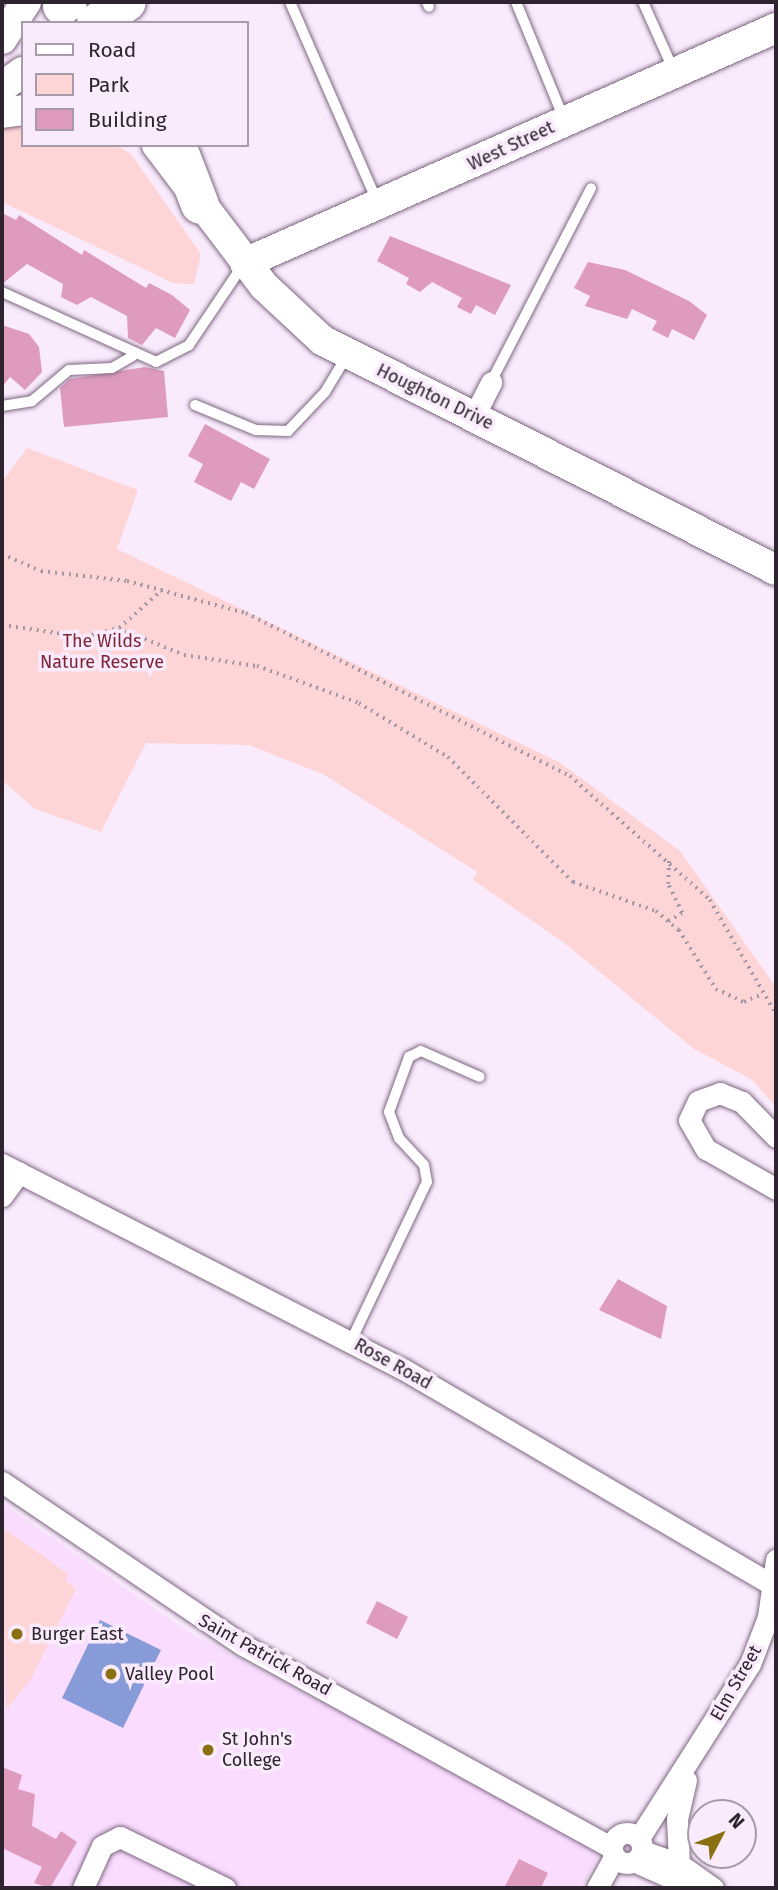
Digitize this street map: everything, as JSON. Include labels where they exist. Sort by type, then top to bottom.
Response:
[{"type":"highway","points":[[99,21],[127,2]]},
{"type":"highway","points":[[145,21],[154,2]]},
{"type":"highway","points":[[176,158],[201,205]]},
{"type":"main road","points":[[33,21],[54,9]]},
{"type":"main road","points":[[2,39],[21,28]]},
{"type":"main road","name":"West Street","points":[[245,263],[379,206],[776,28]]},
{"type":"main road","points":[[2,47],[21,33]]},
{"type":"main road","points":[[2,87],[21,73]]},
{"type":"main road","points":[[2,113],[21,110]]},
{"type":"main road","points":[[146,147],[176,158]]},
{"type":"main road","points":[[161,147],[176,158]]},
{"type":"main road","name":"Houghton Drive","points":[[201,205],[245,263],[302,324],[348,354],[776,569]]},
{"type":"street","points":[[474,416],[491,382]]},
{"type":"street","points":[[776,1136],[743,1101],[720,1093],[698,1101],[689,1119],[706,1150],[776,1189]]},
{"type":"street","points":[[2,1196],[10,1169]]},
{"type":"street","name":"Rose Road","points":[[10,1169],[351,1341],[773,1585]]},
{"type":"street","name":"Saint Patrick Road","points":[[2,1482],[243,1645],[541,1807],[627,1848],[694,1888]]},
{"type":"street","name":"Elm Street","points":[[597,1888],[698,1745],[750,1664],[773,1585],[776,1560]]},
{"type":"street","points":[[679,1864],[678,1808],[698,1745]]},
{"type":"street","points":[[82,1888],[102,1846],[115,1838],[130,1838],[225,1888]]},
{"type":"street","name":"Elm Street","points":[[607,1888],[627,1848]]},
{"type":"street","name":"Saint Patrick Road","points":[[627,1848],[679,1864],[713,1888]]},
{"type":"lane","points":[[290,2],[379,206]]},
{"type":"lane","points":[[516,2],[564,121]]},
{"type":"lane","points":[[643,2],[675,74]]},
{"type":"lane","points":[[491,382],[592,188]]},
{"type":"lane","points":[[2,292],[133,356],[156,362],[184,349],[245,263]]},
{"type":"lane","points":[[195,405],[256,430],[288,431],[325,392],[348,354]]},
{"type":"lane","points":[[2,406],[32,401],[69,370],[112,368],[133,356]]},
{"type":"lane","points":[[351,1341],[427,1182],[424,1165],[399,1138],[388,1112],[409,1058],[421,1051],[480,1077]]},
{"type":"path","points":[[2,554],[63,576],[163,589],[246,613],[570,776],[669,859],[734,933],[762,994],[776,1014]]},
{"type":"path","points":[[2,625],[85,638],[119,628],[163,589]]},
{"type":"path","points":[[119,628],[184,655],[257,666],[359,703],[448,757],[573,882],[639,902],[668,921],[716,989],[744,1002],[762,994]]},
{"type":"path","points":[[668,921],[682,913],[668,884],[669,859]]},
{"type":"shaded area","name":"St John's College","points":[[2,1503],[187,1631],[600,1851],[582,1888],[2,1888]]},
{"type":"green space","points":[[21,123],[21,147],[119,147],[131,154],[201,254],[194,284],[173,283],[2,202],[2,128]]},
{"type":"green space","name":"The Wilds Nature Reserve","points":[[27,448],[138,490],[117,549],[559,762],[680,851],[776,987],[776,1107],[751,1079],[694,1049],[563,942],[473,880],[477,872],[325,775],[249,745],[146,743],[101,832],[35,809],[2,780],[2,482]]},
{"type":"green space","points":[[2,1527],[68,1574],[65,1580],[76,1589],[31,1679],[6,1710]]},
{"type":"water","name":"Valley Pool","points":[[100,1620],[161,1650],[123,1728],[62,1698]]},
{"type":"building","points":[[2,213],[16,220],[19,215],[82,255],[84,250],[146,288],[149,283],[172,295],[190,310],[175,338],[156,328],[142,345],[128,338],[127,316],[91,297],[77,305],[61,297],[63,284],[27,264],[2,284]]},
{"type":"building","points":[[390,236],[511,285],[495,315],[476,305],[471,314],[457,307],[462,298],[432,282],[420,292],[406,284],[409,278],[377,261]]},
{"type":"building","points":[[588,262],[625,270],[689,301],[707,315],[694,340],[672,329],[668,338],[652,330],[657,321],[632,309],[627,319],[585,306],[590,296],[574,288]]},
{"type":"building","points":[[2,325],[29,334],[39,347],[42,372],[25,390],[10,377],[2,387]]},
{"type":"building","points":[[145,367],[164,371],[168,417],[64,427],[60,388],[70,379]]},
{"type":"building","points":[[205,424],[270,459],[254,489],[241,482],[231,501],[194,482],[203,464],[188,456]]},
{"type":"building","points":[[618,1279],[667,1306],[661,1339],[599,1310]]},
{"type":"building","points":[[377,1601],[408,1617],[397,1639],[366,1623]]},
{"type":"building","points":[[2,1767],[22,1775],[18,1789],[35,1794],[32,1826],[56,1839],[61,1831],[77,1842],[50,1888],[34,1883],[42,1867],[2,1848]]},
{"type":"building","points":[[519,1859],[548,1873],[541,1888],[504,1888]]},
{"type":"place","name":"Burger East","points":[[17,1634]]},
{"type":"place","name":"Valley Pool","points":[[111,1674]]},
{"type":"place","name":"St John's College","points":[[208,1750]]}]
